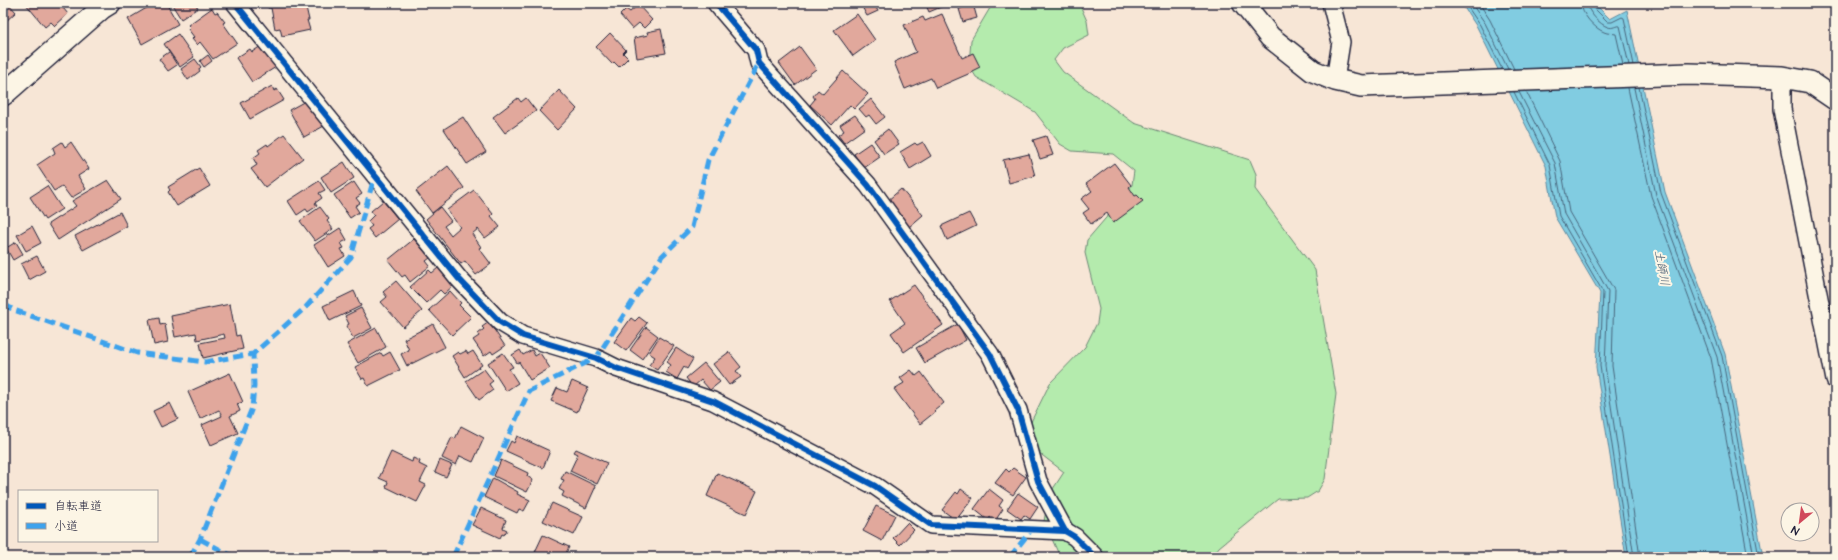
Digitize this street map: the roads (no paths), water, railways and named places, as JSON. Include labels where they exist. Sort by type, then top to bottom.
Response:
[{"type":"street","points":[[3,95],[102,8],[110,3]]},
{"type":"street","points":[[235,3],[454,273],[500,322],[524,336],[596,358],[616,368],[713,401],[875,486],[931,525],[1065,531],[1076,537],[1095,557]]},
{"type":"street","points":[[716,3],[756,50],[759,63],[868,185],[990,354],[1018,410],[1038,481],[1065,531]]},
{"type":"street","points":[[1243,3],[1270,37],[1313,71],[1334,80],[1361,86],[1689,74],[1782,77],[1810,82],[1835,99]]},
{"type":"street","points":[[1331,3],[1341,42],[1334,80]]},
{"type":"street","points":[[1782,77],[1782,109],[1835,380]]},
{"type":"water","name":"土師川","points":[[1461,3],[1594,3],[1610,19],[1627,10],[1665,192],[1725,354],[1763,557],[1626,557],[1596,367],[1600,293],[1555,217],[1546,166],[1477,27]]}]
